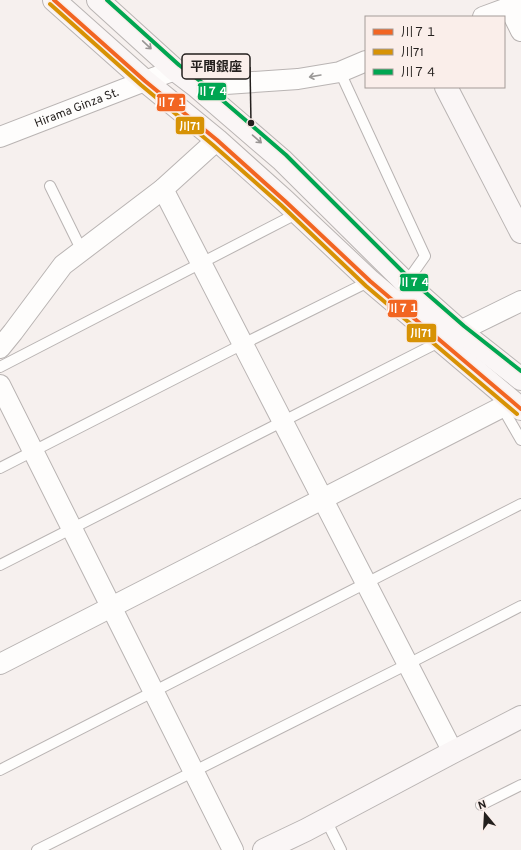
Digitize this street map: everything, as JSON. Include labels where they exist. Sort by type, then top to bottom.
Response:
[{"type":"street","points":[[54,0],[145,81],[217,140],[298,213],[370,281],[451,336],[521,379]]},
{"type":"street","points":[[0,664],[323,499],[512,406],[406,283],[282,160],[196,86],[174,70],[98,0]]},
{"type":"street","points":[[486,16],[515,5],[521,31]]},
{"type":"street","points":[[196,86],[298,79],[340,72],[365,61]]},
{"type":"street","name":"Hirama Ginza St.","points":[[0,136],[174,70]]},
{"type":"street","points":[[447,88],[521,232]]},
{"type":"street","points":[[0,348],[63,265],[163,189],[217,140]]},
{"type":"street","points":[[163,189],[453,752]]},
{"type":"street","points":[[451,336],[521,301]]},
{"type":"street","points":[[0,385],[233,850]]},
{"type":"street","points":[[264,850],[326,820],[521,717]]},
{"type":"lane","points":[[340,72],[425,256],[406,283]]},
{"type":"lane","points":[[50,186],[82,251]]},
{"type":"lane","points":[[0,367],[298,213]]},
{"type":"lane","points":[[0,468],[370,281]]},
{"type":"lane","points":[[0,565],[451,336]]},
{"type":"lane","points":[[512,406],[521,440]]},
{"type":"lane","points":[[0,770],[521,504]]},
{"type":"lane","points":[[37,850],[521,606]]},
{"type":"lane","points":[[481,805],[521,785]]},
{"type":"lane","points":[[326,820],[341,850]]},
{"type":"transit line","name":"川７１","points":[[54,0],[145,81],[217,140],[285,201],[370,281],[521,409]]},
{"type":"transit line","name":"川７４","points":[[107,0],[179,65],[200,81],[286,155],[410,279],[464,326],[521,371]]},
{"type":"transit line","name":"川71","points":[[50,4],[141,85],[213,145],[281,205],[366,286],[517,414]]},
{"type":"place","name":"平間銀座","points":[[251,123]]}]
